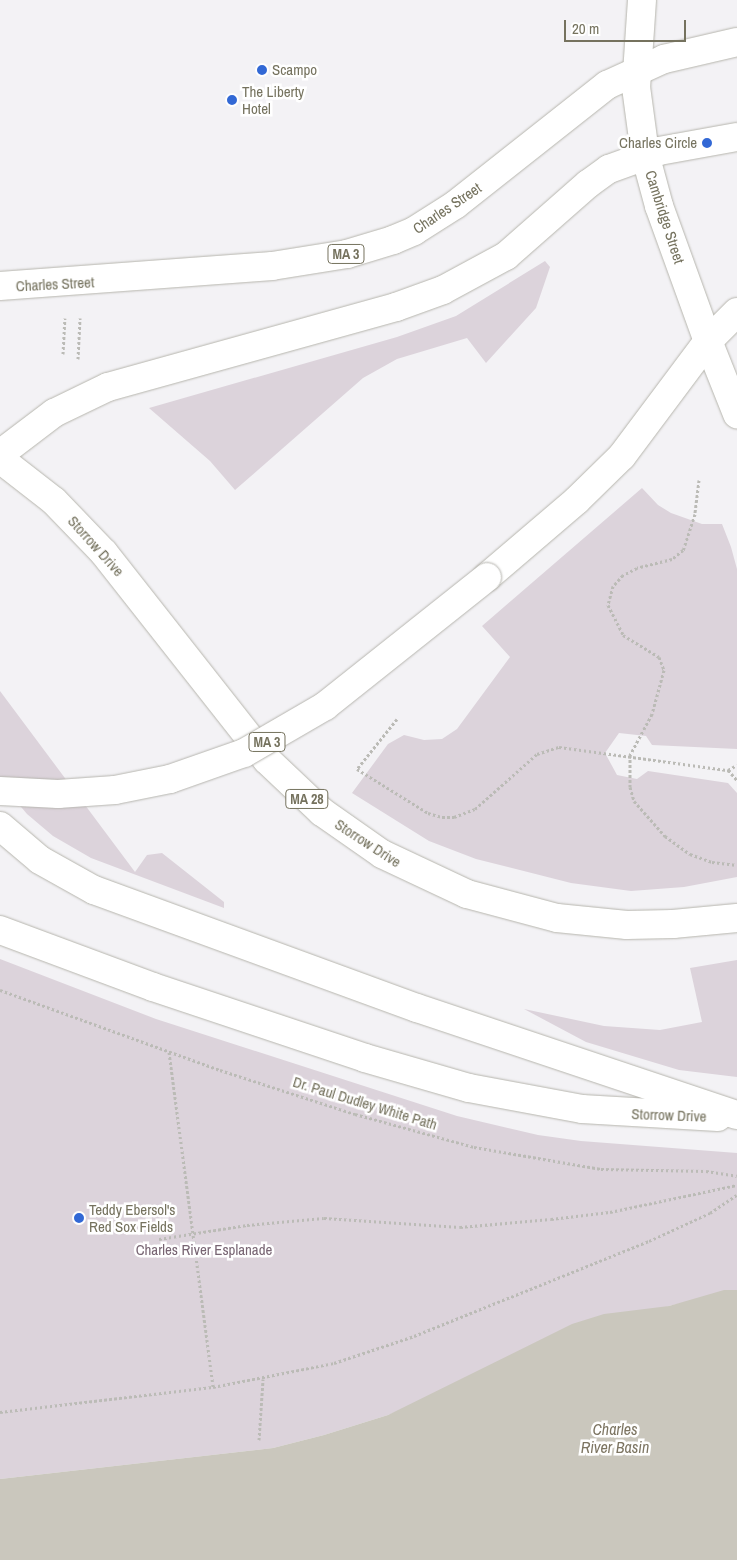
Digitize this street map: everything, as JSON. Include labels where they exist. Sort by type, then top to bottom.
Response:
[{"type":"main road","name":"Cambridge Street","points":[[642,0],[636,70],[639,122],[645,154],[659,206],[708,341],[737,414]]},
{"type":"main road","name":"Charles Street","points":[[0,286],[272,266],[347,254],[393,240],[414,231],[455,206],[593,94],[636,70],[684,54],[737,42]]},
{"type":"main road","points":[[0,454],[37,423],[90,394],[140,377],[396,307],[442,290],[506,256],[601,174],[645,154],[737,137]]},
{"type":"main road","points":[[708,341],[737,312]]},
{"type":"main road","name":"MA 3","points":[[0,791],[58,794],[115,790],[170,779],[244,753],[278,736],[325,706],[487,577],[577,500],[622,456],[708,341]]},
{"type":"main road","name":"Storrow Drive","points":[[0,459],[54,501],[98,547],[267,760],[322,812],[382,854],[466,894],[557,918],[642,925],[737,918]]},
{"type":"main road","points":[[0,826],[53,868],[103,893],[416,1008],[737,1116]]},
{"type":"main road","name":"Storrow Drive","points":[[0,930],[199,1002],[365,1058],[477,1090],[609,1112],[737,1116]]},
{"type":"path","points":[[63,354],[65,318]]},
{"type":"path","points":[[78,360],[80,318]]},
{"type":"path","points":[[699,480],[698,500],[683,550],[672,558],[629,571],[613,586],[608,599],[610,613],[618,629],[659,658],[664,670],[652,714],[630,755],[631,795],[652,824],[690,854],[712,862],[737,865]]},
{"type":"path","points":[[397,719],[357,769],[428,813],[442,817],[454,816],[475,809],[537,754],[559,747],[630,755],[728,770],[737,765]]},
{"type":"path","points":[[728,770],[737,780]]},
{"type":"path","name":"Dr. Paul Dudley White Path","points":[[0,990],[170,1052],[406,1129],[520,1158],[601,1169],[706,1171],[737,1176]]},
{"type":"path","points":[[170,1052],[213,1387]]},
{"type":"path","points":[[159,1239],[324,1218],[460,1227],[551,1219],[610,1212],[737,1185]]},
{"type":"path","points":[[0,1412],[213,1387],[263,1379],[334,1363],[414,1336],[649,1241],[710,1213],[737,1195]]},
{"type":"path","points":[[259,1440],[263,1379]]},
{"type":"green space","points":[[545,261],[550,267],[536,308],[486,363],[467,338],[397,359],[363,378],[235,490],[210,461],[149,408],[397,337],[456,316]]},
{"type":"green space","points":[[642,488],[658,505],[671,513],[702,524],[722,524],[731,547],[737,569],[737,749],[652,745],[646,736],[619,733],[605,753],[617,775],[637,779],[648,771],[728,783],[737,793],[737,877],[684,887],[631,891],[571,883],[476,859],[429,841],[352,793],[388,744],[404,735],[424,740],[442,739],[457,729],[510,657],[482,626]]},
{"type":"green space","points":[[0,691],[135,872],[147,855],[162,853],[224,902],[224,908],[91,858],[53,836],[27,814],[0,782]]},
{"type":"green space","name":"Charles River Esplanade","points":[[0,959],[156,1019],[457,1116],[538,1135],[581,1141],[737,1153],[737,1290],[669,1306],[388,1415],[324,1435],[273,1448],[0,1479]]},
{"type":"green space","points":[[737,960],[737,1077],[679,1070],[586,1042],[524,1009],[604,1026],[660,1030],[702,1022],[690,968]]},
{"type":"water","name":"Charles River Basin","points":[[724,1290],[737,1290],[737,1560],[0,1560],[0,1479],[273,1448],[324,1435],[388,1415],[572,1324],[604,1314],[669,1306]]},
{"type":"place","name":"Scampo","points":[[262,70]]},
{"type":"place","name":"The Liberty Hotel","points":[[232,100]]},
{"type":"place","name":"Charles Circle","points":[[707,143]]},
{"type":"place","name":"Teddy Ebersol's Red Sox Fields","points":[[79,1218]]}]
